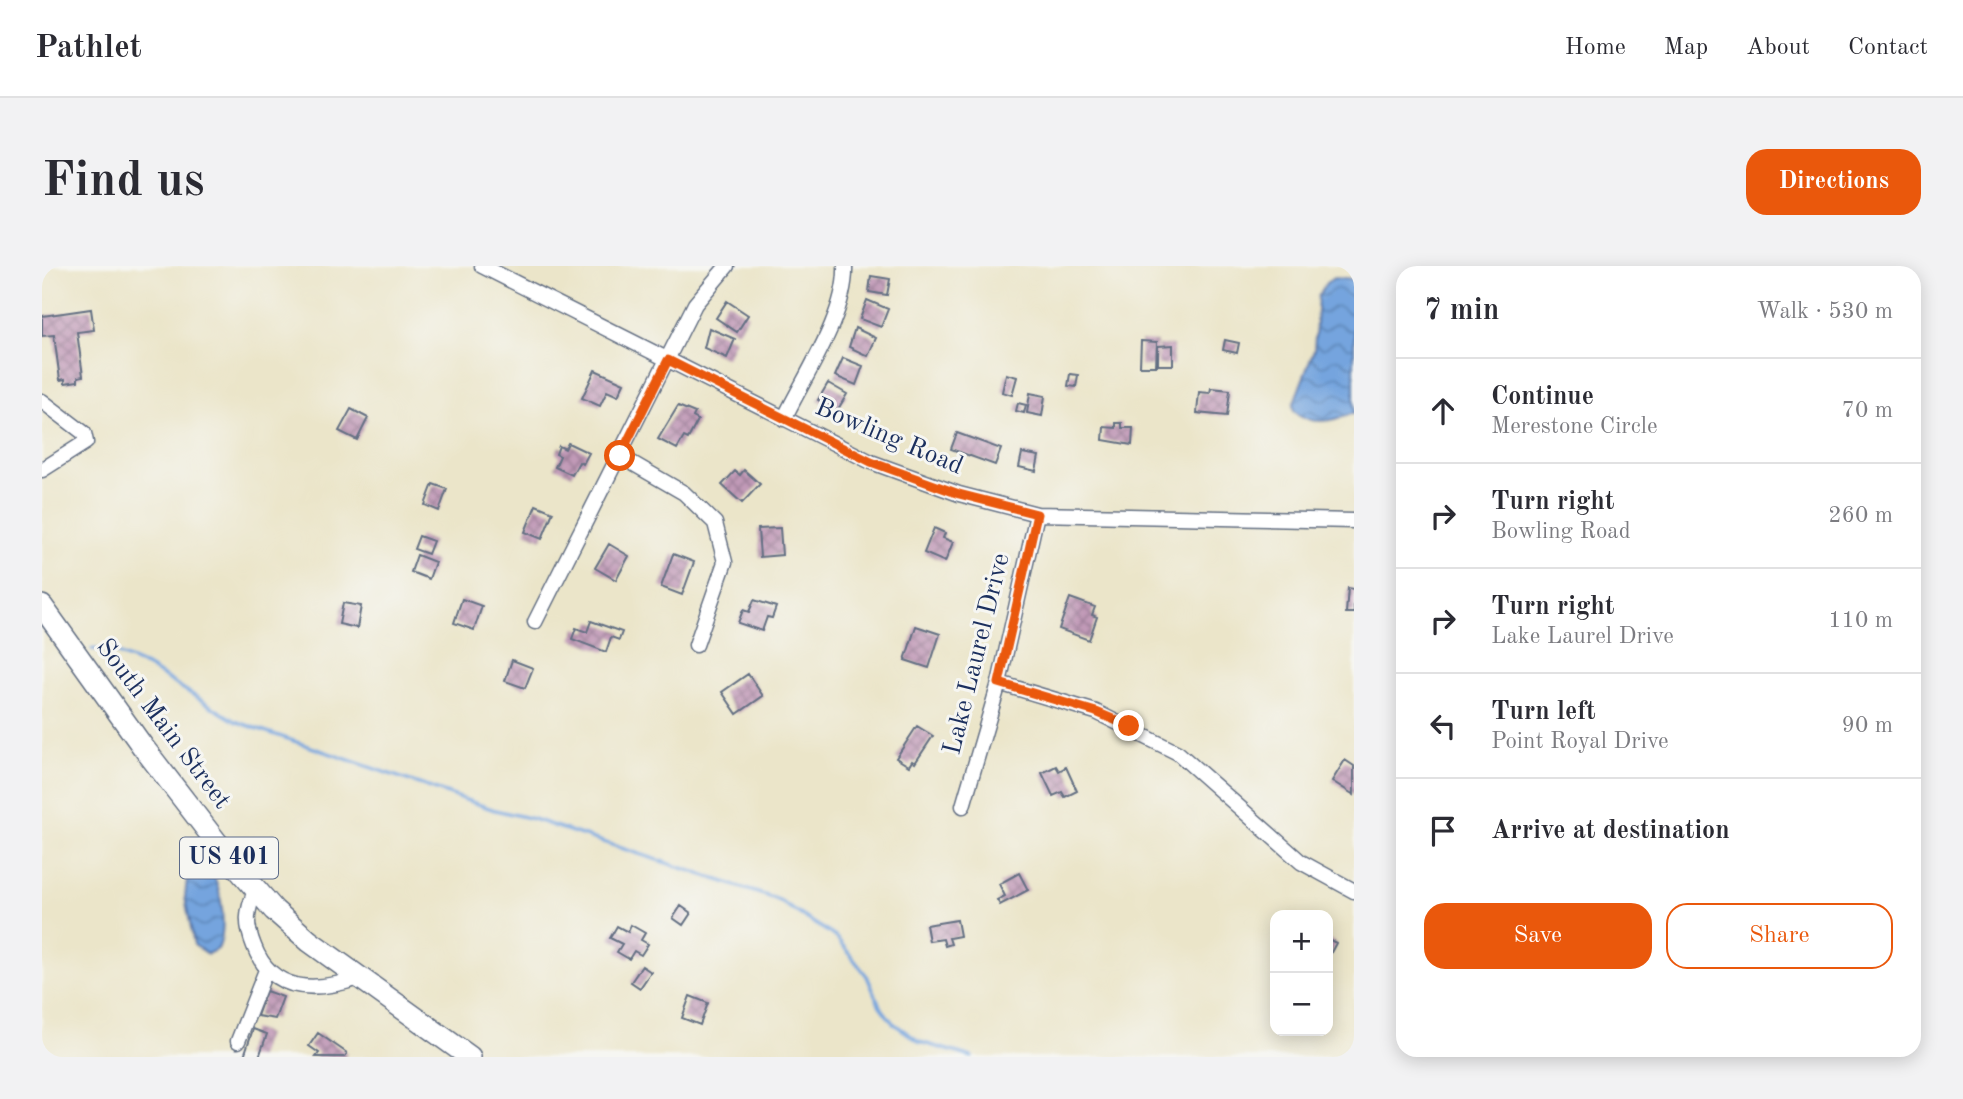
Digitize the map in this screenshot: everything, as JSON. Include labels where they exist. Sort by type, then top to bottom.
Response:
[{"type":"highway","name":"South Main Street","points":[[42,606],[143,747],[256,889],[309,942],[470,1057]]},
{"type":"street","name":"Bowling Road","points":[[482,266],[871,462],[959,494],[1037,514],[1354,521]]},
{"type":"street","points":[[535,622],[695,304],[727,266]]},
{"type":"street","points":[[784,419],[834,317],[846,286],[845,266]]},
{"type":"street","points":[[42,401],[84,433],[86,442],[42,470]]},
{"type":"street","points":[[620,456],[684,493],[715,523],[725,562],[696,645]]},
{"type":"street","name":"Lake Laurel Drive","points":[[963,806],[999,683],[1037,514]]},
{"type":"street","points":[[999,683],[1096,712],[1178,753],[1301,862],[1354,891]]},
{"type":"street","points":[[256,889],[247,907],[246,923],[256,954],[266,970],[279,981],[299,985],[327,985],[359,978]]},
{"type":"street","points":[[238,1041],[266,970]]},
{"type":"water","points":[[1334,278],[1354,280],[1354,413],[1331,420],[1315,421],[1294,411],[1293,405],[1314,350],[1318,297],[1326,283]]},
{"type":"water","points":[[201,861],[214,876],[223,915],[218,949],[207,954],[194,945],[185,897],[188,869]]},
{"type":"building","points":[[871,276],[890,279],[887,295],[869,292]]},
{"type":"building","points":[[867,300],[888,309],[881,327],[860,319]]},
{"type":"building","points":[[727,301],[748,315],[737,332],[716,318]]},
{"type":"building","points":[[91,309],[94,330],[77,332],[83,376],[78,377],[78,381],[65,383],[65,379],[60,380],[54,335],[42,336],[42,316]]},
{"type":"building","points":[[709,328],[735,339],[727,358],[704,348]]},
{"type":"building","points":[[855,328],[876,338],[868,356],[849,347]]},
{"type":"building","points":[[1225,340],[1239,343],[1237,353],[1223,350]]},
{"type":"building","points":[[1141,341],[1157,342],[1156,366],[1140,366]]},
{"type":"building","points":[[1173,345],[1173,365],[1158,365],[1158,346]]},
{"type":"building","points":[[843,358],[863,366],[856,385],[835,376]]},
{"type":"building","points":[[595,370],[624,383],[618,396],[607,391],[600,406],[582,398]]},
{"type":"building","points":[[1006,374],[1017,377],[1012,395],[1002,392]]},
{"type":"building","points":[[1070,374],[1078,375],[1076,387],[1068,386]]},
{"type":"building","points":[[828,383],[847,394],[837,411],[818,400]]},
{"type":"building","points":[[1211,388],[1230,390],[1227,416],[1197,413],[1199,392],[1210,393]]},
{"type":"building","points":[[1030,393],[1045,396],[1042,416],[1027,413]]},
{"type":"building","points":[[1018,403],[1026,405],[1024,413],[1016,411]]},
{"type":"building","points":[[678,406],[695,413],[693,417],[698,420],[688,439],[684,437],[677,449],[658,439]]},
{"type":"building","points":[[351,409],[368,418],[357,440],[339,431]]},
{"type":"building","points":[[1116,423],[1122,423],[1122,428],[1133,428],[1132,445],[1103,440],[1104,427],[1116,428]]},
{"type":"building","points":[[957,433],[1001,449],[995,465],[951,449]]},
{"type":"building","points":[[568,443],[589,453],[583,464],[579,462],[572,475],[555,467],[560,456],[556,454],[559,446],[565,449]]},
{"type":"building","points":[[1022,453],[1039,456],[1036,471],[1019,467]]},
{"type":"building","points":[[744,470],[760,484],[742,503],[722,485],[735,471],[740,475]]},
{"type":"building","points":[[433,484],[447,489],[439,511],[425,505]]},
{"type":"building","points":[[536,505],[553,512],[542,539],[525,532]]},
{"type":"building","points":[[780,528],[782,555],[760,557],[758,529]]},
{"type":"building","points":[[934,528],[945,533],[943,538],[953,542],[945,562],[924,553]]},
{"type":"building","points":[[419,536],[433,541],[428,554],[414,549]]},
{"type":"building","points":[[609,544],[629,556],[616,580],[595,568]]},
{"type":"building","points":[[673,554],[694,562],[682,595],[661,587]]},
{"type":"building","points":[[417,555],[435,562],[429,579],[411,572]]},
{"type":"building","points":[[1348,588],[1354,589],[1354,613],[1346,613]]},
{"type":"building","points":[[1070,598],[1095,607],[1092,615],[1097,617],[1089,640],[1059,629]]},
{"type":"building","points":[[462,599],[482,606],[474,630],[454,623]]},
{"type":"building","points":[[754,600],[776,607],[772,618],[767,617],[762,631],[738,623],[743,610],[749,612]]},
{"type":"building","points":[[343,603],[361,606],[357,628],[339,624]]},
{"type":"building","points":[[591,621],[622,632],[619,640],[611,637],[606,652],[572,639],[576,628],[587,632]]},
{"type":"building","points":[[916,626],[940,634],[929,668],[905,660]]},
{"type":"building","points":[[512,660],[533,668],[525,688],[505,681]]},
{"type":"building","points":[[748,674],[763,696],[737,714],[722,692]]},
{"type":"building","points":[[917,726],[933,736],[915,763],[912,761],[909,766],[896,758]]},
{"type":"building","points":[[1345,760],[1354,766],[1354,795],[1332,781]]},
{"type":"building","points":[[1056,766],[1059,771],[1066,767],[1077,791],[1065,797],[1062,792],[1053,796],[1042,773]]},
{"type":"building","points":[[1019,873],[1028,890],[1000,905],[997,900],[1005,896],[999,884]]},
{"type":"building","points":[[681,906],[691,913],[683,925],[673,918]]},
{"type":"building","points":[[957,920],[960,936],[949,938],[951,944],[945,946],[943,939],[929,941],[926,925]]},
{"type":"building","points":[[631,925],[645,933],[641,940],[648,944],[641,955],[634,951],[629,959],[617,952],[622,944],[610,938],[617,926],[628,932]]},
{"type":"building","points":[[642,966],[651,972],[640,988],[631,982]]},
{"type":"building","points":[[266,991],[283,997],[275,1019],[257,1016]]},
{"type":"building","points":[[690,996],[708,1003],[700,1025],[682,1018]]},
{"type":"building","points":[[253,1029],[267,1034],[259,1057],[244,1056]]},
{"type":"building","points":[[318,1033],[347,1053],[345,1057],[316,1057],[319,1053],[309,1046]]},
{"type":"waterway","points":[[92,649],[111,651],[148,667],[235,721],[495,810],[533,819],[776,899],[836,937],[867,976],[880,1006],[893,1023],[920,1042],[972,1057]]},
{"type":"route","points":[[620,456],[668,360],[871,462],[959,494],[1037,514],[999,683],[1096,712],[1129,726]]}]
